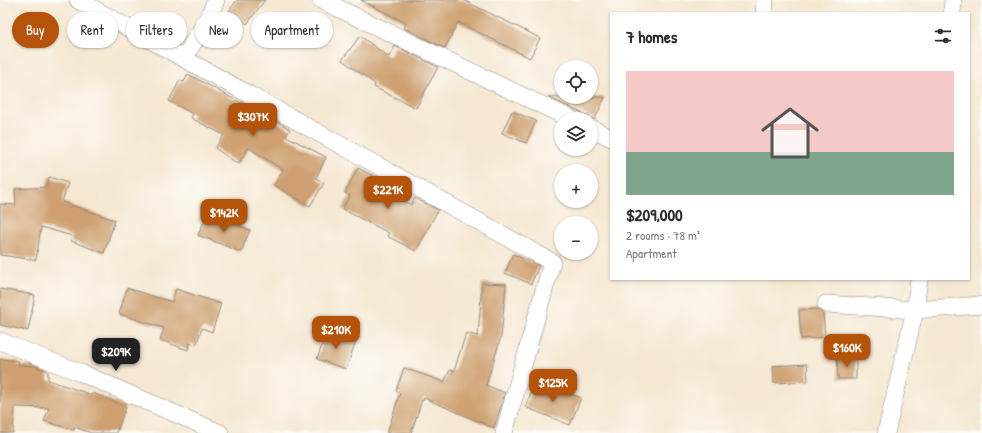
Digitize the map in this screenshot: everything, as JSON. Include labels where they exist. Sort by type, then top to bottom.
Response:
[{"type":"street","points":[[78,0],[552,262],[504,433]]},
{"type":"street","points":[[184,58],[207,20],[216,0]]},
{"type":"street","points":[[321,0],[556,112]]},
{"type":"street","points":[[764,12],[765,0]]},
{"type":"street","points":[[952,12],[953,0]]},
{"type":"street","points":[[598,132],[610,138]]},
{"type":"street","points":[[886,433],[915,310],[919,280]]},
{"type":"street","points":[[826,304],[915,310],[982,305]]},
{"type":"street","points":[[0,341],[81,373],[220,433]]},
{"type":"building","points":[[237,0],[265,0],[256,12],[251,12],[251,19],[247,24],[243,21],[243,12],[229,11]]},
{"type":"building","points":[[361,0],[463,0],[540,38],[530,58],[458,22],[445,48],[404,28],[406,23]]},
{"type":"building","points":[[360,36],[389,57],[395,46],[438,67],[416,108],[374,87],[375,84],[342,60]]},
{"type":"building","points":[[188,74],[290,129],[286,136],[326,157],[316,178],[324,183],[310,206],[274,185],[283,170],[249,148],[238,164],[215,148],[224,135],[191,118],[193,114],[169,101],[180,80],[184,82]]},
{"type":"building","points":[[598,97],[605,97],[598,112],[580,112],[563,104],[598,104]]},
{"type":"building","points":[[512,111],[536,121],[526,143],[502,133]]},
{"type":"building","points":[[358,168],[387,183],[384,190],[411,205],[415,198],[438,210],[416,251],[387,236],[389,233],[342,209],[350,196],[345,193]]},
{"type":"building","points":[[49,177],[68,183],[62,202],[115,220],[104,253],[71,241],[72,236],[41,227],[36,260],[0,255],[0,204],[16,205],[15,189],[46,187]]},
{"type":"building","points":[[208,213],[250,230],[241,252],[198,235]]},
{"type":"building","points":[[513,254],[539,266],[531,284],[505,273]]},
{"type":"building","points":[[482,283],[506,284],[501,337],[486,385],[505,393],[494,428],[424,398],[411,433],[387,433],[400,393],[396,391],[404,368],[444,382],[450,370],[454,371],[466,333],[478,336]]},
{"type":"building","points":[[127,288],[172,302],[176,289],[221,304],[212,332],[202,328],[196,345],[190,343],[188,350],[160,340],[164,328],[119,314]]},
{"type":"building","points":[[0,289],[35,295],[28,331],[0,325]]},
{"type":"building","points":[[817,309],[823,313],[825,337],[801,339],[799,310]]},
{"type":"building","points":[[327,331],[356,341],[346,369],[317,359]]},
{"type":"building","points":[[837,358],[856,358],[856,379],[838,379]]},
{"type":"building","points":[[0,359],[19,361],[18,365],[35,366],[48,371],[48,380],[92,395],[93,393],[126,407],[116,433],[91,433],[75,427],[74,430],[44,421],[49,408],[15,407],[13,433],[0,433]]},
{"type":"building","points":[[807,364],[808,381],[774,383],[773,366]]},
{"type":"building","points":[[536,381],[581,398],[570,425],[525,407]]}]
